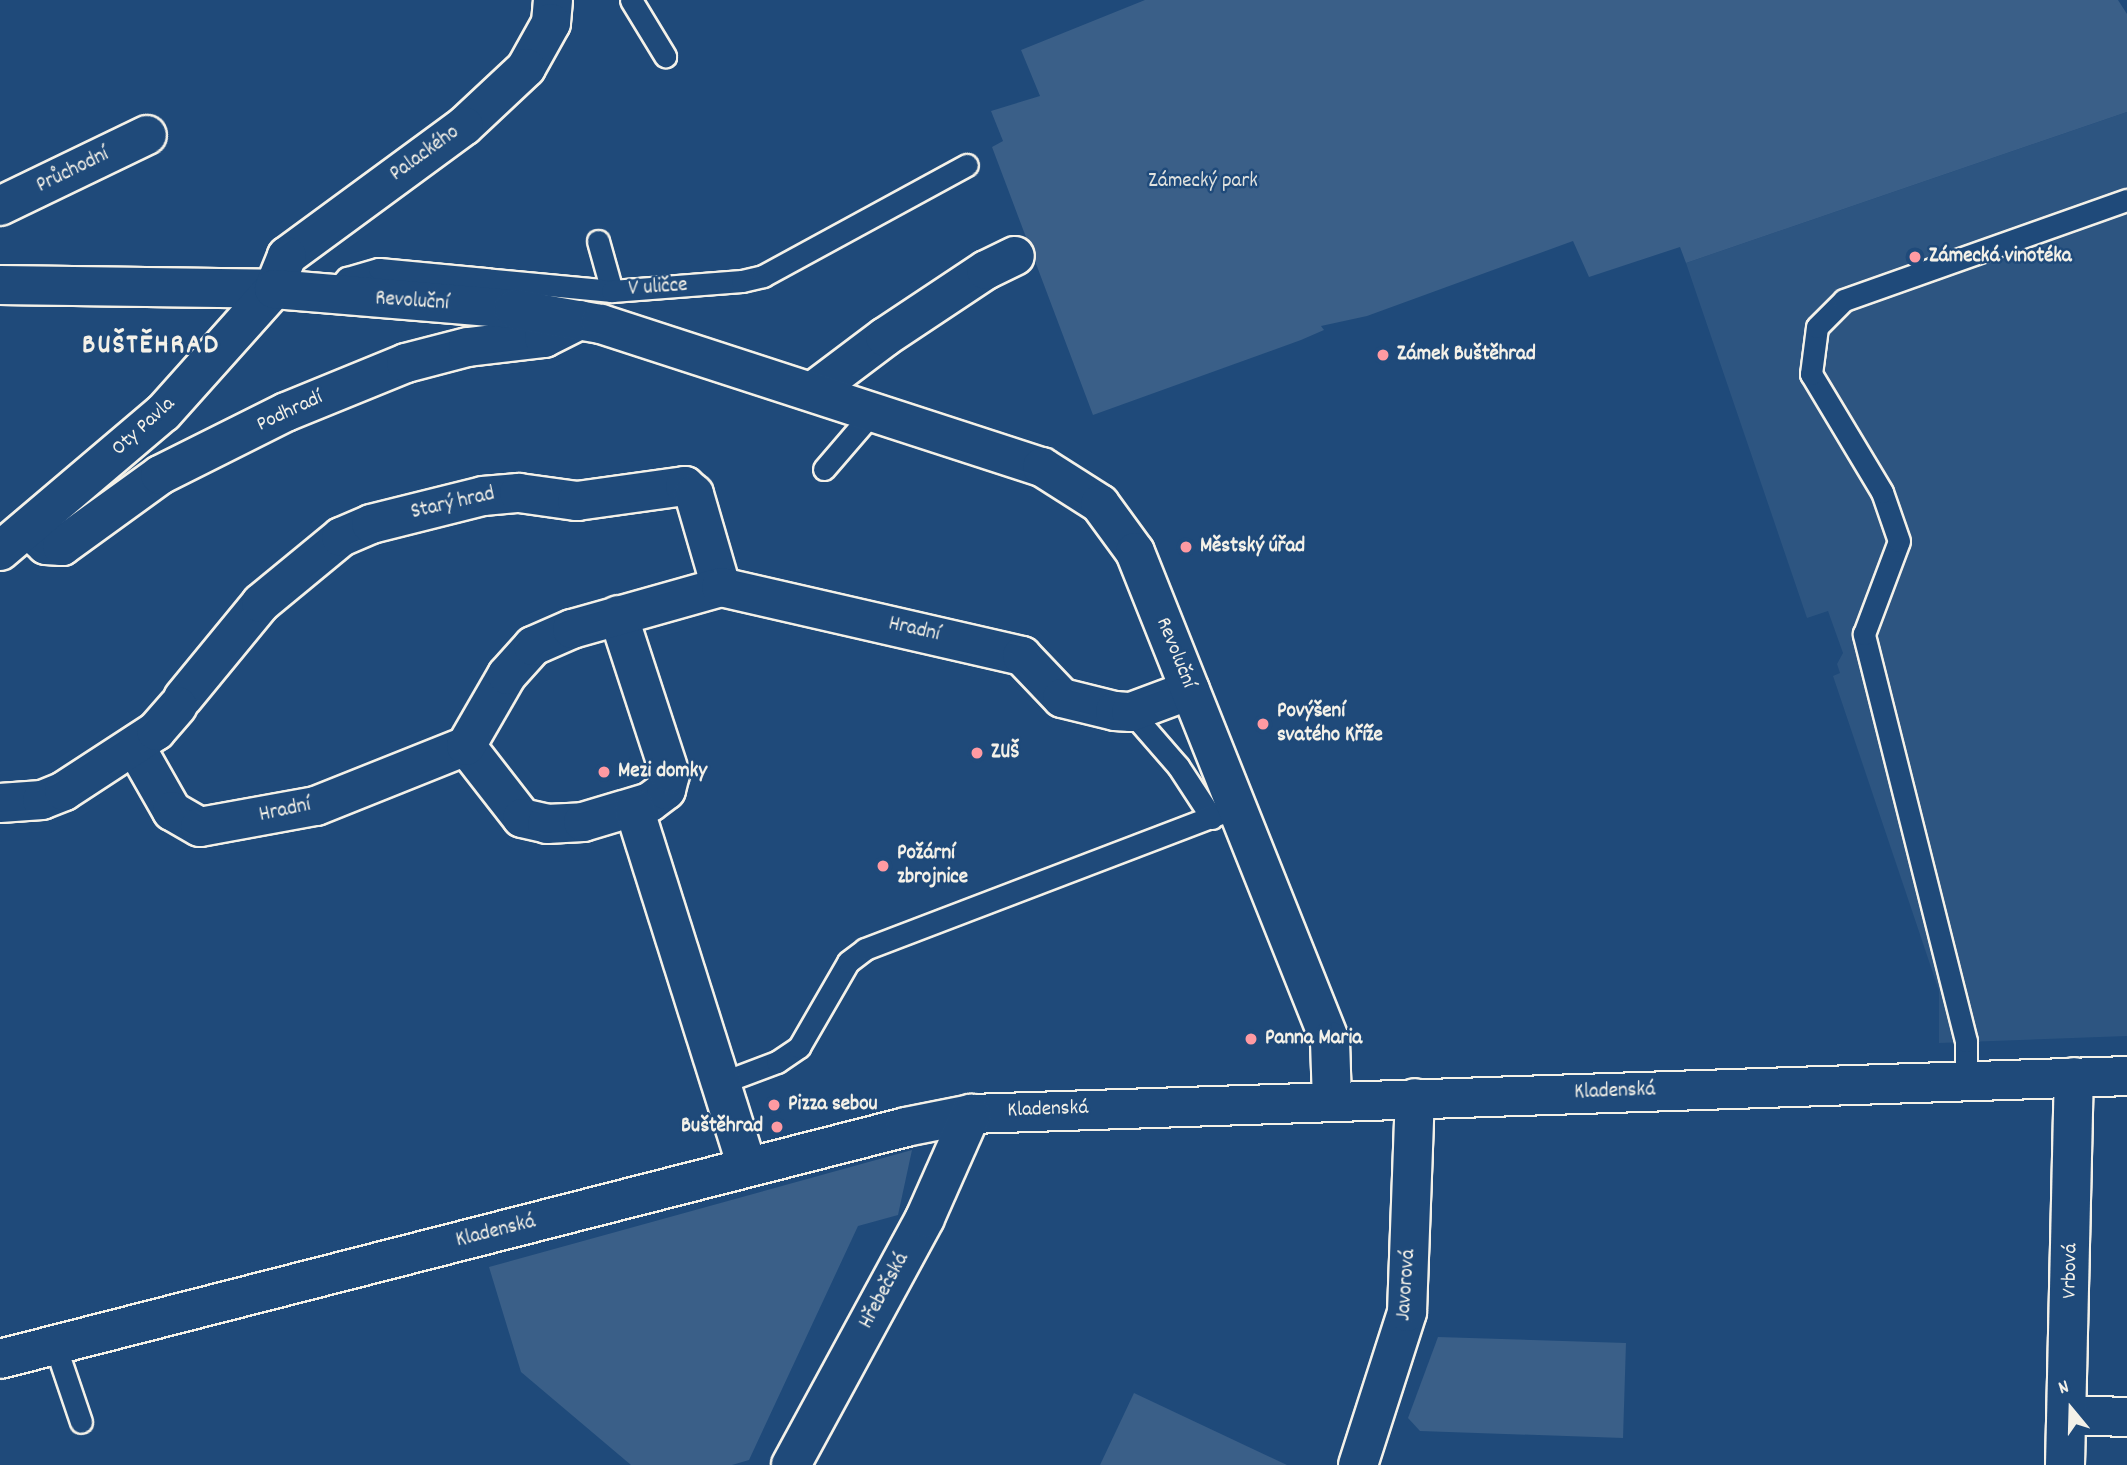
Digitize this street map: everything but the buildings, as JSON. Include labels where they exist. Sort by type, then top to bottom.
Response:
[{"type":"street","name":"Palackého","points":[[274,289],[277,273],[295,249],[464,126],[526,68],[551,23],[553,0]]},
{"type":"street","name":"Průchodní","points":[[0,206],[147,135]]},
{"type":"street","points":[[813,393],[885,337],[986,270],[1015,256]]},
{"type":"street","name":"Revoluční","points":[[0,285],[274,289],[331,297],[514,309],[580,320],[1042,467],[1100,505],[1135,552],[1190,690],[1224,813],[1330,1041],[1332,1102]]},
{"type":"street","name":"Oty Pavla","points":[[14,539],[163,413],[274,289]]},
{"type":"street","name":"Podhradí","points":[[14,539],[62,546],[160,475],[286,412],[406,363],[468,347],[544,338],[580,320]]},
{"type":"street","name":"Starý hrad","points":[[0,803],[52,797],[163,726],[261,603],[341,537],[371,524],[483,496],[519,493],[577,500],[685,486],[694,494],[721,587]]},
{"type":"street","name":"Hradní","points":[[135,746],[172,811],[200,827],[316,806],[466,746],[525,653],[558,634],[721,587],[1022,656],[1062,698],[1130,712]]},
{"type":"street","points":[[466,746],[515,812],[531,822],[583,822],[634,807],[660,796],[670,774],[618,615]]},
{"type":"street","points":[[1130,712],[1190,690]]},
{"type":"street","points":[[634,807],[747,1167]]},
{"type":"street","name":"Kladenská","points":[[0,1359],[747,1167],[971,1114],[2127,1076]]},
{"type":"street","name":"Vrbová","points":[[2065,1465],[2069,1415],[2074,1077]]},
{"type":"street","name":"Javorová","points":[[1358,1465],[1408,1312],[1415,1098]]},
{"type":"street","name":"Hřebečská","points":[[791,1465],[925,1218],[971,1114]]},
{"type":"street","points":[[2069,1415],[2127,1417]]},
{"type":"lane","points":[[631,0],[665,56]]},
{"type":"lane","name":"V uličce","points":[[331,297],[347,278],[379,269],[612,291],[763,276],[967,165]]},
{"type":"lane","points":[[1966,1081],[1966,1041],[1864,634],[1899,541],[1882,492],[1811,374],[1817,327],[1844,300],[2127,200]]},
{"type":"lane","points":[[598,240],[612,291]]},
{"type":"lane","points":[[824,469],[873,412]]},
{"type":"lane","points":[[721,1083],[778,1062],[799,1047],[848,962],[865,949],[1224,813],[1130,712]]},
{"type":"lane","points":[[55,1345],[81,1422]]},
{"type":"shaded area","points":[[2127,112],[2127,1036],[1939,1043],[1939,991],[1833,676],[1840,673],[1837,664],[1843,653],[1828,611],[1807,618],[1686,263]]},
{"type":"green space","name":"Zámecký park","points":[[1145,0],[2118,0],[2127,14],[2127,112],[1686,263],[1680,247],[1589,277],[1573,241],[1367,316],[1321,326],[1324,330],[1301,340],[1093,415],[992,147],[1003,141],[991,111],[1040,96],[1021,50]]},
{"type":"green space","points":[[912,1150],[898,1215],[858,1226],[749,1460],[732,1465],[631,1465],[521,1372],[489,1267]]},
{"type":"green space","points":[[1438,1337],[1626,1343],[1623,1438],[1420,1431],[1408,1418]]},
{"type":"green space","points":[[1134,1393],[1287,1465],[1100,1465]]},
{"type":"place","name":"Zámecká vinotéka","points":[[1915,257]]},
{"type":"place","name":"Zámek Buštěhrad","points":[[1383,355]]},
{"type":"place","name":"Městský úřad","points":[[1186,547]]},
{"type":"place","name":"Povýšení svatého Kříže","points":[[1263,724]]},
{"type":"place","name":"ZUŠ","points":[[977,753]]},
{"type":"place","name":"Mezi domky","points":[[604,772]]},
{"type":"place","name":"Požární zbrojnice","points":[[883,866]]},
{"type":"place","name":"Panna Maria","points":[[1251,1039]]},
{"type":"place","name":"Pizza sebou","points":[[774,1105]]},
{"type":"place","name":"Buštěhrad","points":[[777,1127]]},
{"type":"district","name":"BUŠTĚHRAD","points":[[151,347]]}]
